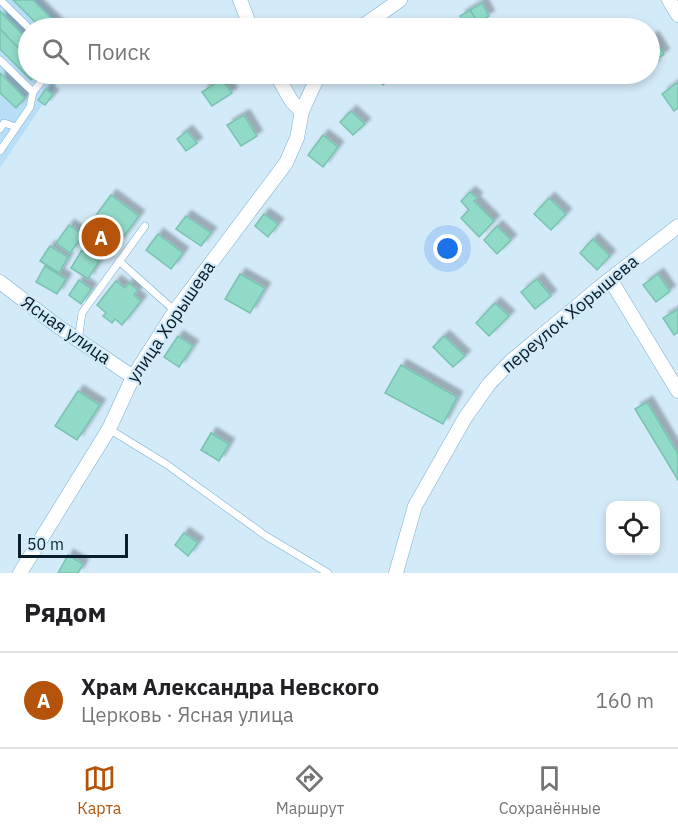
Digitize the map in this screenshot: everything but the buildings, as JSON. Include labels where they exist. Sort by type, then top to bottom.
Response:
[{"type":"street","points":[[240,0],[247,18]]},
{"type":"street","points":[[374,18],[400,0]]},
{"type":"street","points":[[669,0],[678,15]]},
{"type":"street","points":[[282,84],[292,102],[302,111]]},
{"type":"street","name":"улица Хорышева","points":[[20,573],[109,429],[133,377],[175,310],[241,221],[278,176],[297,138],[302,111],[314,84]]},
{"type":"street","name":"переулок Хорышева","points":[[396,573],[415,506],[465,418],[489,384],[511,361],[678,226]]},
{"type":"street","points":[[610,279],[678,391]]},
{"type":"street","name":"Ясная улица","points":[[0,282],[78,341],[133,377]]},
{"type":"lane","points":[[0,0],[19,18]]},
{"type":"lane","points":[[0,60],[18,77]]},
{"type":"lane","points":[[25,84],[33,92]]},
{"type":"lane","points":[[0,151],[30,107],[33,92],[39,84]]},
{"type":"lane","points":[[0,129],[4,123],[16,127]]},
{"type":"lane","points":[[78,341],[82,313],[145,226]]},
{"type":"lane","points":[[119,261],[175,310]]},
{"type":"lane","points":[[109,429],[166,464],[266,536],[328,573]]},
{"type":"shaded area","points":[[0,0],[41,0],[58,18],[18,18],[18,84],[56,84],[0,168]]},
{"type":"place","name":"Храм Александра Невского","points":[[101,237]]}]
